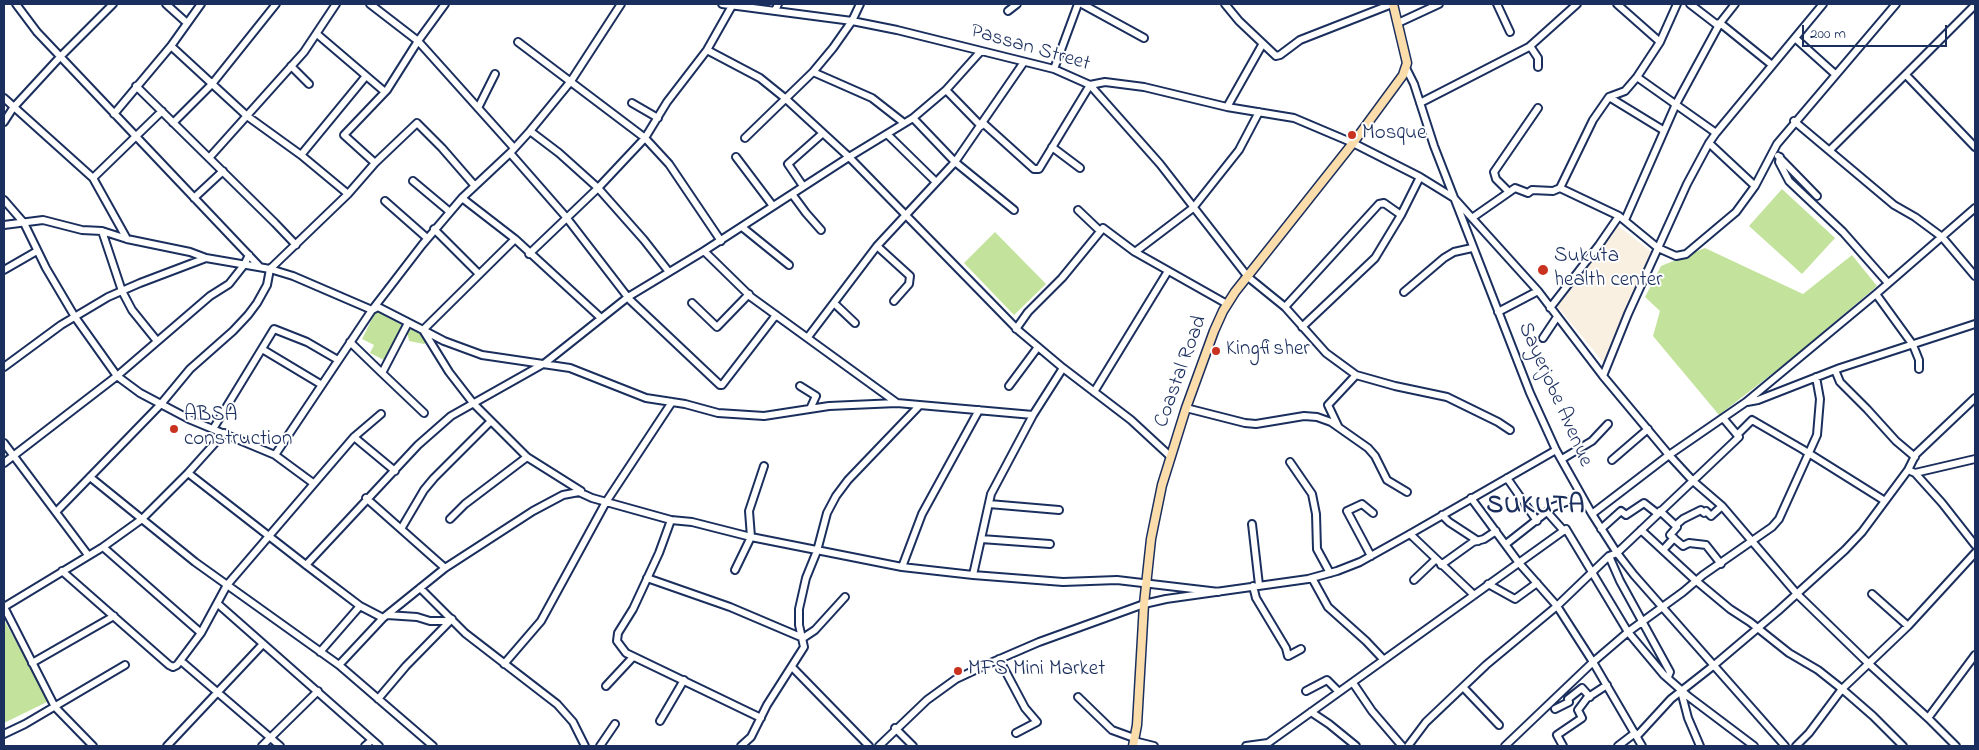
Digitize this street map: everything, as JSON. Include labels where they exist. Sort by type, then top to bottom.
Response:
[{"type":"main road","name":"Sayerjobe Avenue","points":[[1392,4],[1407,63],[1406,68]]},
{"type":"main road","name":"Coastal Road","points":[[1134,742],[1137,725],[1146,584],[1162,486],[1186,408],[1214,331],[1227,304],[1353,143],[1399,82],[1406,68]]},
{"type":"street","points":[[16,4],[37,32],[60,57],[259,266]]},
{"type":"street","points":[[4,122],[13,108],[112,4]]},
{"type":"street","points":[[166,4],[187,23]]},
{"type":"street","points":[[114,114],[171,46],[201,4]]},
{"type":"street","points":[[173,124],[212,84],[276,4]]},
{"type":"street","points":[[209,158],[291,66],[317,34],[336,4]]},
{"type":"street","points":[[370,4],[418,41],[478,108],[628,297],[654,325],[720,385],[722,385],[776,314]]},
{"type":"street","points":[[375,164],[344,135],[385,92],[418,41],[446,4]]},
{"type":"street","points":[[275,456],[372,310],[427,238],[462,198],[512,151],[530,131],[571,81],[621,4]]},
{"type":"street","name":"Passan Street","points":[[722,4],[852,21],[927,36],[1054,69],[1090,86],[1105,82],[1178,94],[1227,107],[1294,118],[1353,143],[1420,177],[1454,198]]},
{"type":"street","points":[[775,11],[778,4]]},
{"type":"street","points":[[745,138],[786,99],[833,48],[852,21],[860,4]]},
{"type":"street","points":[[1008,11],[1017,4]]},
{"type":"street","points":[[1054,69],[1078,4]]},
{"type":"street","points":[[1082,4],[1144,38]]},
{"type":"street","points":[[1225,4],[1262,45],[1276,56],[1300,40],[1392,4]]},
{"type":"street","points":[[1398,23],[1439,4]]},
{"type":"street","points":[[1497,4],[1510,32]]},
{"type":"street","points":[[1420,103],[1530,46],[1577,4]]},
{"type":"street","points":[[1617,4],[1660,42]]},
{"type":"street","points":[[1560,188],[1593,120],[1609,97],[1625,91],[1637,77],[1660,42],[1677,4]]},
{"type":"street","points":[[1690,4],[1716,24],[1720,23],[1772,65]]},
{"type":"street","points":[[1550,308],[1622,218],[1676,104],[1720,23],[1735,4]]},
{"type":"street","points":[[1472,218],[1508,191],[1515,188],[1528,193],[1532,190],[1560,188],[1622,218],[1658,248],[1676,256],[1686,254],[1736,212],[1754,186],[1777,144],[1794,121],[1896,4]]},
{"type":"street","points":[[529,254],[598,188],[645,138],[667,102],[707,50],[732,5]]},
{"type":"street","points":[[1604,376],[1628,314],[1687,184],[1709,143],[1820,5]]},
{"type":"street","points":[[1830,150],[1975,5]]},
{"type":"street","points":[[317,34],[385,92]]},
{"type":"street","points":[[1795,38],[1835,74]]},
{"type":"street","points":[[518,42],[645,138],[669,164],[720,241]]},
{"type":"street","points":[[1227,107],[1262,45]]},
{"type":"street","points":[[171,46],[247,116],[301,155],[348,194]]},
{"type":"street","points":[[1530,46],[1538,58],[1538,67]]},
{"type":"street","points":[[707,50],[760,78],[786,99],[849,156],[1016,329],[1131,420],[1171,456]]},
{"type":"street","points":[[306,565],[366,498],[395,471],[418,445],[451,416],[545,363],[628,297],[742,227],[849,156],[913,118],[946,90],[981,51]]},
{"type":"street","points":[[808,337],[877,246],[955,162],[1024,62]]},
{"type":"street","points":[[291,66],[310,84]]},
{"type":"street","name":"Sayerjobe Avenue","points":[[1406,68],[1412,79],[1472,248],[1530,393],[1556,450],[1592,514],[1617,553],[1662,608],[1785,746]]},
{"type":"street","points":[[812,72],[872,98],[904,124]]},
{"type":"street","points":[[478,108],[495,74]]},
{"type":"street","points":[[1906,75],[1975,147]]},
{"type":"street","points":[[301,155],[366,76]]},
{"type":"street","points":[[1637,77],[1716,133]]},
{"type":"street","points":[[1099,96],[1105,82]]},
{"type":"street","points":[[136,86],[296,245]]},
{"type":"street","points":[[946,90],[982,125],[1034,169],[1039,169],[1042,167],[1052,147],[1090,86],[1160,164],[1192,208],[1248,277],[1285,307],[1326,353],[1356,375],[1395,386],[1447,397],[1498,422],[1510,430]]},
{"type":"street","points":[[1609,97],[1663,130]]},
{"type":"street","points":[[4,98],[93,178],[128,239]]},
{"type":"street","points":[[632,103],[658,118]]},
{"type":"street","points":[[1508,191],[1496,179],[1494,172],[1538,108]]},
{"type":"street","points":[[93,178],[162,111]]},
{"type":"street","points":[[1135,252],[1192,208],[1239,150],[1259,112]]},
{"type":"street","points":[[913,118],[955,162],[1014,210]]},
{"type":"street","points":[[1794,121],[1894,205],[1916,217],[1942,236],[1975,276]]},
{"type":"street","points":[[56,512],[161,404],[190,369],[232,331],[257,303],[267,285],[270,269],[348,194],[375,164],[417,123],[442,148],[474,186]]},
{"type":"street","points":[[530,131],[560,153],[598,188],[644,240],[669,272]]},
{"type":"street","points":[[803,186],[788,164],[823,133]]},
{"type":"street","points":[[887,134],[936,182]]},
{"type":"street","points":[[1709,143],[1754,186]]},
{"type":"street","points":[[1052,147],[1080,168]]},
{"type":"street","points":[[1774,151],[1817,196]]},
{"type":"street","points":[[736,157],[773,206]]},
{"type":"street","points":[[1780,157],[1779,162],[1789,181],[1843,232],[1888,283]]},
{"type":"street","points":[[194,198],[223,171]]},
{"type":"street","points":[[1302,327],[1375,258],[1401,215],[1420,177]]},
{"type":"street","points":[[413,181],[450,212]]},
{"type":"street","points":[[792,194],[821,230]]},
{"type":"street","points":[[462,198],[515,239],[529,254],[601,318]]},
{"type":"street","points":[[1454,198],[1538,291],[1604,376],[1670,455],[1693,480],[1722,506],[1797,594],[1868,664],[1956,746]]},
{"type":"street","points":[[4,200],[24,223],[37,251],[75,317],[117,376],[161,404],[275,456],[313,483]]},
{"type":"street","points":[[385,201],[427,238]]},
{"type":"street","points":[[1285,307],[1379,204],[1384,203],[1401,215]]},
{"type":"street","points":[[1592,514],[1670,455],[1746,402],[1876,294],[1975,208]]},
{"type":"street","points":[[1078,210],[1100,230]]},
{"type":"street","points":[[4,225],[42,220],[190,252],[206,258],[259,266],[293,276],[372,310],[378,308],[444,341],[482,354],[570,368],[646,398],[718,413],[764,416],[829,406],[897,403],[1032,415]]},
{"type":"street","points":[[742,227],[789,265]]},
{"type":"street","points":[[1016,329],[1033,305],[1062,278],[1100,230],[1104,228],[1135,252],[1227,304]]},
{"type":"street","points":[[434,229],[479,274]]},
{"type":"street","points":[[102,232],[122,291],[132,310],[157,341]]},
{"type":"street","points":[[423,330],[515,239]]},
{"type":"street","points":[[877,246],[910,276],[909,284],[894,301]]},
{"type":"street","points":[[1404,292],[1444,258],[1454,252],[1472,248]]},
{"type":"street","points":[[4,270],[37,251]]},
{"type":"street","points":[[704,251],[748,294],[897,403]]},
{"type":"street","points":[[4,463],[117,376],[210,296],[229,284],[249,255]]},
{"type":"street","points":[[4,367],[75,317],[122,291],[206,258]]},
{"type":"street","points":[[1094,392],[1168,271]]},
{"type":"street","points":[[1498,312],[1538,291]]},
{"type":"street","points":[[692,303],[717,327],[748,294]]},
{"type":"street","points":[[1876,294],[1913,345],[1919,360],[1919,369]]},
{"type":"street","points":[[834,304],[855,323]]},
{"type":"street","points":[[1543,338],[1557,317]]},
{"type":"street","points":[[382,373],[408,323]]},
{"type":"street","points":[[1746,402],[1758,400],[1835,370],[1975,324]]},
{"type":"street","points":[[213,429],[274,329],[307,342],[338,360]]},
{"type":"street","points":[[423,330],[448,372],[474,403],[526,457],[592,498],[671,520],[692,522],[751,537],[902,567],[1063,582],[1117,580],[1220,592]]},
{"type":"street","points":[[350,342],[424,413]]},
{"type":"street","points":[[1009,386],[1038,347]]},
{"type":"street","points":[[262,349],[322,385]]},
{"type":"street","points":[[973,575],[991,494],[1032,415],[1063,368]]},
{"type":"street","points":[[1835,370],[1840,382],[1890,436],[1915,457]]},
{"type":"street","points":[[1338,427],[1328,405],[1356,375]]},
{"type":"street","points":[[1505,746],[1593,662],[1628,632],[1772,527],[1779,519],[1817,435],[1820,399],[1816,378]]},
{"type":"street","points":[[800,386],[816,396],[810,409]]},
{"type":"street","points":[[1618,746],[1636,734],[1681,691],[1758,628],[1845,550],[1912,471],[1915,457],[1975,398]]},
{"type":"street","points":[[504,664],[541,620],[606,502],[672,402]]},
{"type":"street","points":[[741,746],[750,737],[804,647],[799,609],[806,578],[817,551],[827,513],[836,496],[848,480],[919,406]]},
{"type":"street","points":[[1186,408],[1245,423],[1256,424],[1304,416],[1317,417],[1331,422],[1368,448],[1375,456],[1387,480],[1407,492]]},
{"type":"street","points":[[902,567],[922,514],[980,410]]},
{"type":"street","points":[[62,571],[169,665],[173,666],[181,661],[200,633],[227,585],[354,437],[381,414]]},
{"type":"street","points":[[1723,418],[1737,435]]},
{"type":"street","points":[[1408,746],[1426,722],[1512,642],[1557,606],[1609,556],[1617,553],[1739,437],[1737,435],[1752,420],[1885,501]]},
{"type":"street","points":[[401,529],[434,478],[491,421]]},
{"type":"street","points":[[1562,459],[1592,441],[1608,424]]},
{"type":"street","points":[[1612,460],[1648,429]]},
{"type":"street","points":[[93,746],[54,707],[4,607],[103,547],[142,519],[188,473],[224,433]]},
{"type":"street","points":[[354,437],[395,471]]},
{"type":"street","points":[[4,443],[88,555]]},
{"type":"street","points":[[879,746],[895,728],[926,700],[956,679],[999,659],[1039,642],[1144,604],[1312,578],[1330,573],[1371,556],[1556,450]]},
{"type":"street","points":[[450,519],[466,504],[526,457]]},
{"type":"street","points":[[1912,471],[1975,459]]},
{"type":"street","points":[[1290,462],[1312,494],[1316,514],[1317,549],[1330,573]]},
{"type":"street","points":[[735,570],[751,537],[749,511],[764,466]]},
{"type":"street","points":[[1912,471],[1942,503],[1975,545]]},
{"type":"street","points":[[188,473],[360,606],[385,617],[451,620]]},
{"type":"street","points":[[90,477],[227,585],[339,665],[433,746]]},
{"type":"street","points":[[1507,478],[1537,520]]},
{"type":"street","points":[[339,665],[385,617],[446,568],[551,500],[571,492],[584,493]]},
{"type":"street","points":[[1506,544],[1554,508],[1582,496]]},
{"type":"street","points":[[366,498],[446,568]]},
{"type":"street","points":[[1471,498],[1519,563],[1557,606],[1607,685],[1642,746]]},
{"type":"street","points":[[1602,529],[1621,511],[1626,515],[1644,503],[1676,526]]},
{"type":"street","points":[[989,504],[1059,510]]},
{"type":"street","points":[[1371,556],[1348,511],[1362,504],[1373,513]]},
{"type":"street","points":[[1721,564],[1706,545],[1689,543],[1683,546],[1670,535],[1683,519],[1701,510],[1704,513],[1706,511],[1711,516],[1722,506]]},
{"type":"street","points":[[1548,513],[1564,531],[1566,529],[1628,632],[1664,675],[1681,691],[1754,746]]},
{"type":"street","points":[[1442,515],[1449,522],[1478,541]]},
{"type":"street","points":[[671,520],[659,553],[618,633],[617,641],[626,654],[761,718]]},
{"type":"street","points":[[1252,524],[1256,598],[1286,648],[1288,656],[1301,649]]},
{"type":"street","points":[[1641,530],[1696,581],[1730,609],[1758,628],[1789,653],[1803,660],[1842,689],[1903,746]]},
{"type":"street","points":[[1414,580],[1438,562],[1496,531]]},
{"type":"street","points":[[1246,746],[1267,745],[1383,659],[1564,531]]},
{"type":"street","points":[[1410,534],[1474,594]]},
{"type":"street","points":[[1663,550],[1674,538]]},
{"type":"street","points":[[981,539],[1050,544]]},
{"type":"street","points":[[103,547],[200,633]]},
{"type":"street","points":[[1796,746],[1809,733],[1842,689],[1908,626],[1975,553]]},
{"type":"street","points":[[1609,556],[1620,581],[1670,672],[1668,677]]},
{"type":"street","points":[[647,578],[730,607],[803,638]]},
{"type":"street","points":[[1312,578],[1328,607],[1383,659]]},
{"type":"street","points":[[1488,584],[1515,599],[1536,583]]},
{"type":"street","points":[[420,588],[465,633],[557,704],[573,722],[585,746]]},
{"type":"street","points":[[1872,594],[1908,626]]},
{"type":"street","points":[[803,638],[815,630],[845,597]]},
{"type":"street","points":[[218,604],[262,645],[318,691],[379,746]]},
{"type":"street","points":[[320,652],[360,606]]},
{"type":"street","points":[[32,663],[114,616]]},
{"type":"street","points":[[378,699],[406,666],[451,620]]},
{"type":"street","points":[[167,746],[262,645]]},
{"type":"street","points":[[1928,718],[1975,655]]},
{"type":"street","points":[[606,686],[633,657]]},
{"type":"street","points":[[999,659],[1025,708],[1038,722],[1016,733]]},
{"type":"street","points":[[181,661],[280,746]]},
{"type":"street","points":[[4,734],[125,665]]},
{"type":"street","points":[[792,668],[869,746]]},
{"type":"street","points":[[660,721],[684,680]]},
{"type":"street","points":[[1306,691],[1327,680],[1340,692]]},
{"type":"street","points":[[1353,683],[1372,711],[1402,746]]},
{"type":"street","points":[[1563,746],[1557,735],[1582,718],[1578,710],[1590,697],[1607,685]]},
{"type":"street","points":[[1463,687],[1499,725]]},
{"type":"street","points":[[1555,709],[1569,702],[1568,699],[1582,688],[1590,697]]},
{"type":"street","points":[[262,746],[318,691]]},
{"type":"street","points":[[1681,691],[1688,718],[1700,746]]},
{"type":"street","points":[[1078,697],[1112,730],[1134,742],[1154,746]]},
{"type":"street","points":[[1311,712],[1356,746]]},
{"type":"street","points":[[600,746],[615,724]]},
{"type":"street","points":[[895,728],[913,746]]},
{"type":"street","points":[[365,746],[372,740]]},
{"type":"shaded area","points":[[1616,224],[1654,254],[1608,368],[1557,306]]},
{"type":"green space","points":[[1782,189],[1835,238],[1802,274],[1749,226]]},
{"type":"green space","points":[[995,232],[1046,284],[1014,315],[964,263]]},
{"type":"green space","points":[[1705,248],[1803,294],[1852,255],[1877,286],[1790,360],[1719,415],[1653,336],[1660,311],[1645,297],[1661,266]]},
{"type":"green space","points":[[378,307],[423,330],[430,340],[424,344],[409,341],[407,331],[386,361],[370,353],[374,345],[362,339]]},
{"type":"green space","points":[[4,620],[49,701],[4,723]]},
{"type":"place","name":"Mosque","points":[[1352,135]]},
{"type":"place","name":"Sukuta health center","points":[[1543,270]]},
{"type":"place","name":"Kingfisher","points":[[1216,351]]},
{"type":"place","name":"ABSA construction","points":[[174,429]]},
{"type":"place","name":"MFS Mini Market","points":[[958,671]]},
{"type":"district","name":"SUKUTA","points":[[1536,508]]}]
